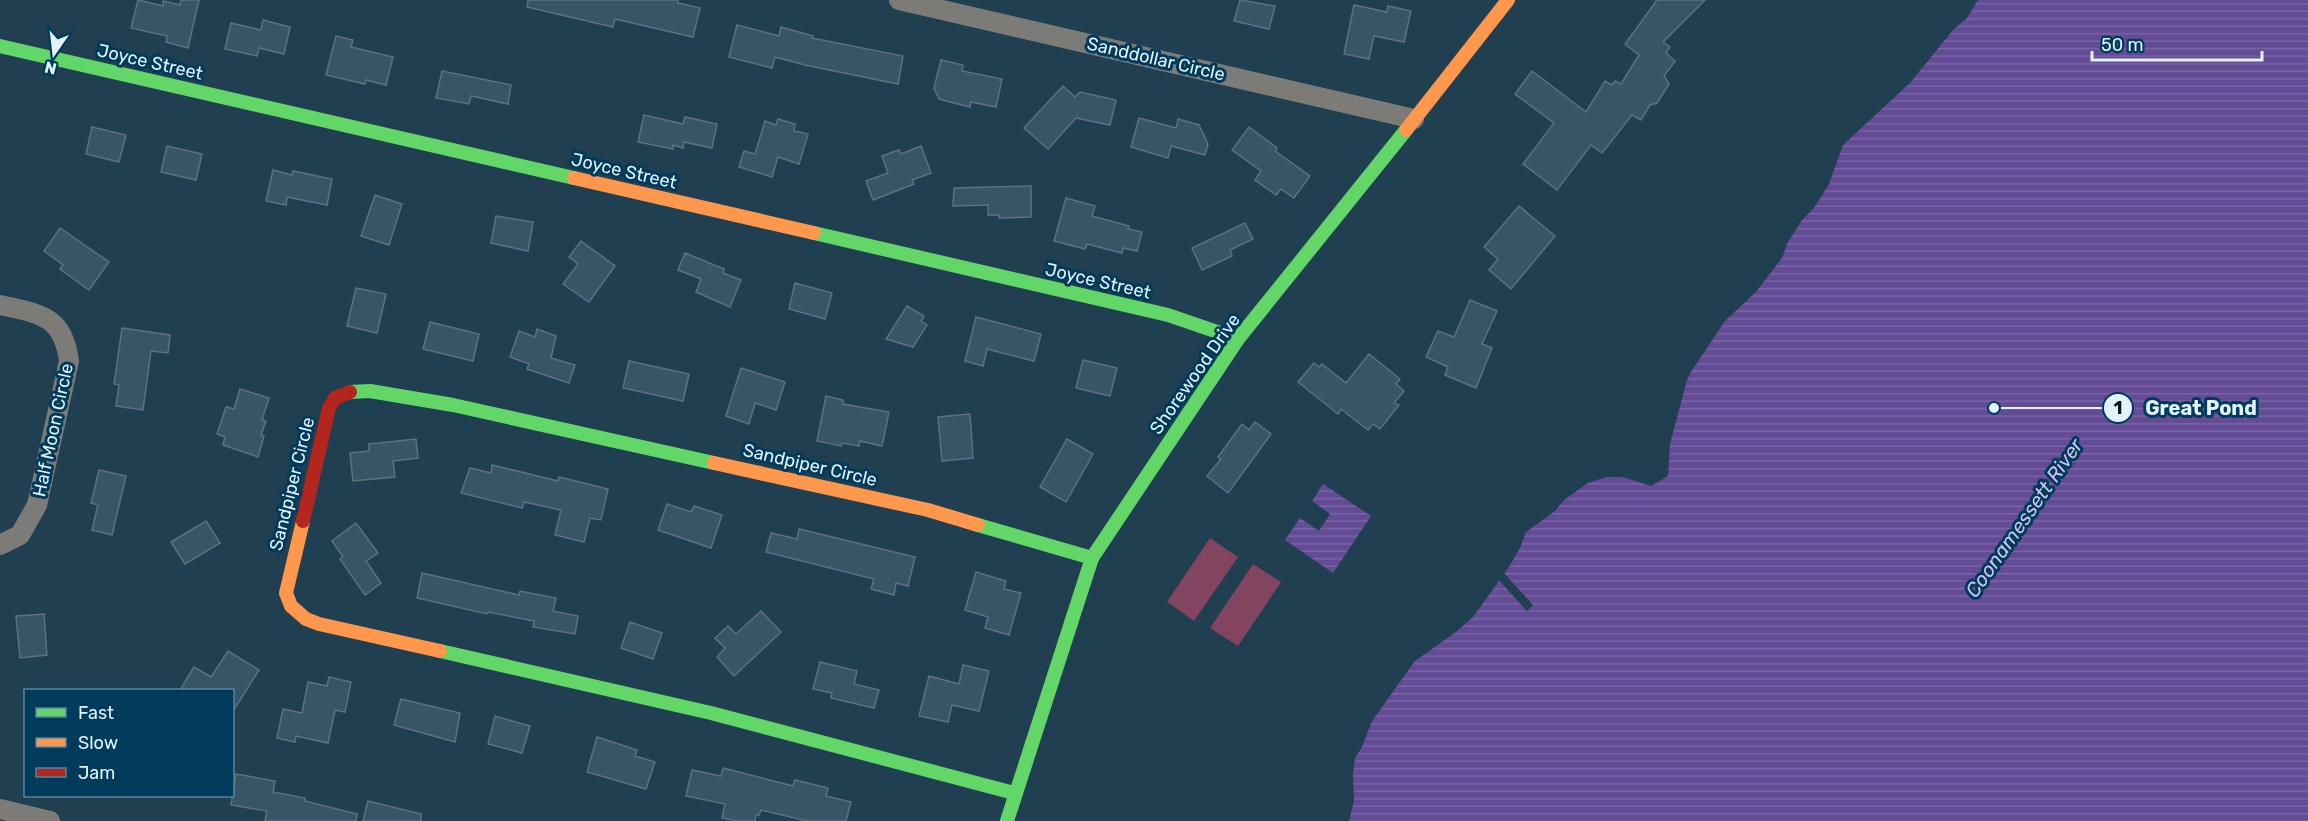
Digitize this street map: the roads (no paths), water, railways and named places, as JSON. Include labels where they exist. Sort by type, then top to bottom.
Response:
[{"type":"street","name":"Sanddollar Circle","points":[[899,0],[1413,119]]},
{"type":"street","name":"Shorewood Drive","points":[[1006,821],[1092,558],[1238,339],[1326,232],[1508,0]]},
{"type":"street","name":"Joyce Street","points":[[0,46],[1168,315],[1238,339]]},
{"type":"street","name":"Half Moon Circle","points":[[0,305],[42,315],[60,330],[67,345],[69,362],[37,505],[20,535],[0,545]]},
{"type":"street","name":"Sandpiper Circle","points":[[1014,793],[711,713],[374,637],[306,619],[291,606],[286,592],[329,408],[335,399],[352,391],[370,391],[453,405],[928,510],[1092,558]]},
{"type":"street","points":[[0,809],[50,821]]},
{"type":"water","name":"Coonamessett River","points":[[1978,0],[2308,0],[2308,821],[1349,821],[1354,801],[1355,758],[1372,721],[1415,661],[1473,617],[1507,570],[1526,532],[1555,511],[1564,500],[1588,483],[1606,477],[1623,477],[1651,486],[1668,476],[1670,444],[1691,372],[1725,321],[1756,292],[1782,258],[1788,242],[1829,184],[1843,145],[1910,83],[1953,30],[1967,18]]},
{"type":"water","points":[[1323,484],[1371,516],[1333,573],[1285,540],[1300,518],[1319,531],[1330,514],[1312,501]]},
{"type":"place","name":"Great Pond","points":[[1994,408]]}]
